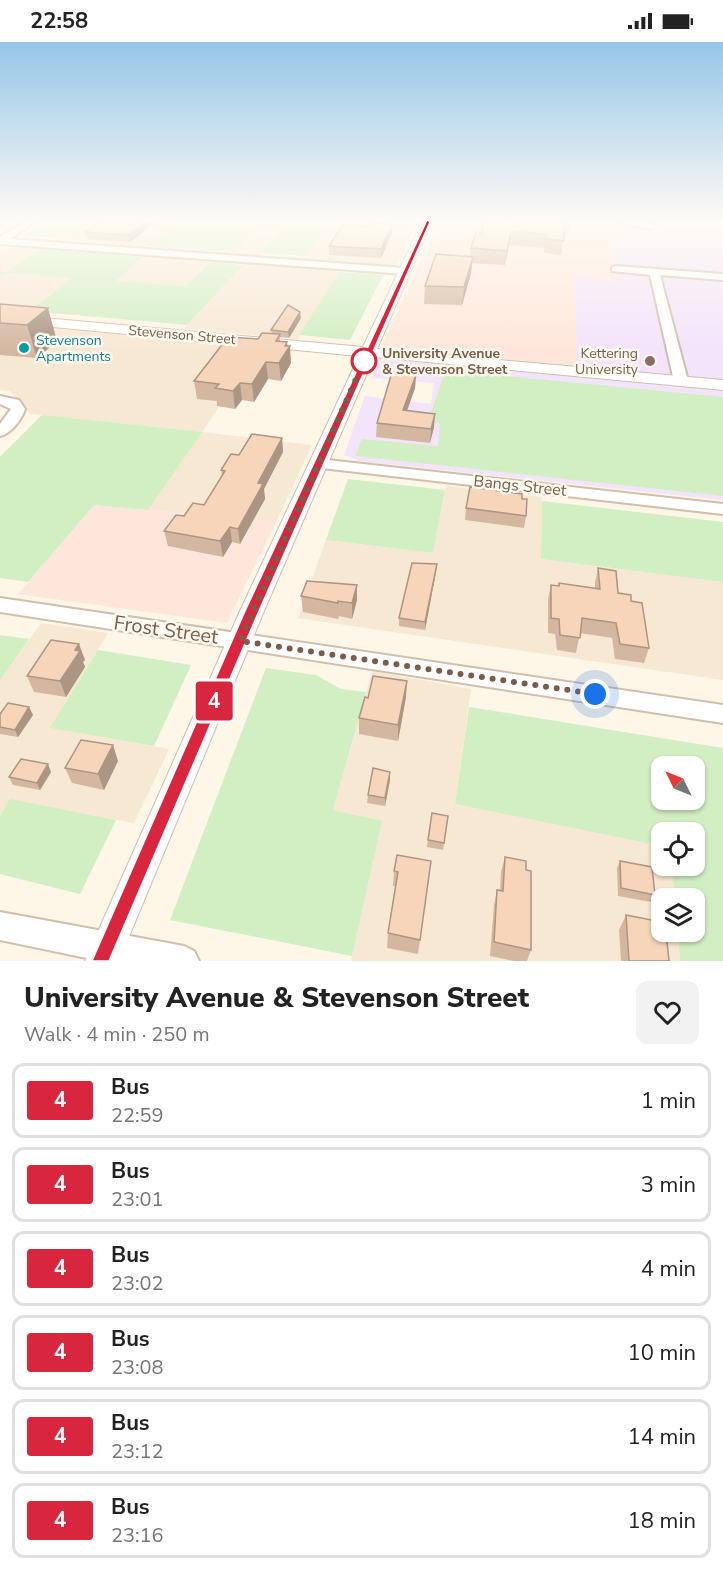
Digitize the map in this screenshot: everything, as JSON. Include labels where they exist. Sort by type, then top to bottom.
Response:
[{"type":"street","points":[[322,265],[404,271]]},
{"type":"street","points":[[105,954],[240,641],[407,265]]},
{"type":"street","points":[[616,269],[723,277]]},
{"type":"street","points":[[654,272],[681,381]]},
{"type":"street","name":"Stevenson Street","points":[[0,318],[723,385]]},
{"type":"street","points":[[0,400],[12,402],[18,406],[16,416],[0,432]]},
{"type":"street","name":"Bangs Street","points":[[318,464],[723,509]]},
{"type":"street","name":"Frost Street","points":[[0,605],[723,714]]},
{"type":"street","points":[[0,926],[105,954],[184,961]]},
{"type":"shaded area","points":[[0,265],[19,265],[8,273],[73,278],[27,314],[0,312],[0,277],[6,273],[0,272]]},
{"type":"shaded area","points":[[134,265],[206,265],[186,286],[115,281]]},
{"type":"shaded area","points":[[242,265],[341,269],[297,339],[184,329]]},
{"type":"shaded area","points":[[368,265],[397,265],[396,267]]},
{"type":"shaded area","points":[[419,265],[614,265],[616,281],[575,277],[577,366],[381,348]]},
{"type":"shaded area","name":"Kettering University","points":[[614,265],[723,265],[723,500],[359,461],[344,455],[365,396],[431,404],[434,383],[372,378],[377,365],[384,360],[479,367],[470,415],[504,418],[512,370],[577,376],[575,277],[616,281]]},
{"type":"shaded area","points":[[4,324],[259,347],[202,432],[312,445],[276,522],[148,510],[201,432],[30,414],[10,391],[0,390],[0,328]]},
{"type":"shaded area","points":[[446,486],[542,497],[541,559],[723,582],[723,680],[298,618],[326,540],[433,553]]},
{"type":"shaded area","points":[[94,505],[276,522],[227,623],[18,594]]},
{"type":"shaded area","points":[[41,623],[108,633],[51,728],[169,749],[134,823],[11,800],[0,816],[0,681]]},
{"type":"shaded area","points":[[372,671],[471,689],[455,804],[651,844],[651,876],[672,876],[674,888],[651,888],[651,942],[679,942],[680,961],[351,961],[382,821],[333,810]]},
{"type":"green space","points":[[17,265],[133,265],[116,281],[186,286],[207,265],[243,265],[187,325],[30,311],[72,278],[7,273],[0,277],[0,272],[7,272]]},
{"type":"green space","points":[[339,272],[383,275],[350,340],[299,335]]},
{"type":"green space","points":[[445,372],[723,397],[723,496],[355,456],[362,439],[438,446],[440,424],[428,421]]},
{"type":"green space","points":[[42,415],[202,432],[148,510],[94,505],[28,582],[0,578],[0,457]]},
{"type":"green space","points":[[348,479],[445,490],[433,553],[326,540]]},
{"type":"green space","points":[[542,501],[723,522],[723,582],[541,559]]},
{"type":"green space","points":[[0,635],[29,639],[0,681]]},
{"type":"green space","points":[[98,650],[191,665],[154,746],[50,728]]},
{"type":"green space","points":[[266,668],[316,675],[341,689],[366,692],[333,810],[382,821],[352,956],[170,920]]},
{"type":"green space","points":[[469,707],[723,748],[723,961],[680,961],[679,942],[705,942],[705,888],[674,888],[672,876],[705,876],[705,822],[651,822],[651,844],[455,804]]},
{"type":"green space","points":[[10,799],[116,820],[80,894],[0,874],[0,816]]},
{"type":"building","points":[[432,265],[471,265],[464,287],[425,286]]},
{"type":"building","points":[[0,304],[48,308],[27,325],[0,323]]},
{"type":"building","points":[[288,305],[300,312],[288,332],[271,330]]},
{"type":"building","points":[[262,333],[280,334],[276,341],[287,342],[285,346],[290,346],[279,363],[266,362],[252,384],[240,383],[233,391],[215,388],[219,384],[194,381],[228,337],[258,339]]},
{"type":"building","points":[[392,372],[416,375],[403,410],[435,414],[431,429],[377,423]]},
{"type":"building","points":[[252,434],[282,438],[258,483],[263,484],[238,529],[230,527],[220,541],[164,531],[176,515],[184,516],[193,503],[204,505],[225,471],[221,470],[231,454],[239,455]]},
{"type":"building","points":[[470,487],[522,494],[522,499],[527,499],[526,516],[466,508]]},
{"type":"building","points":[[412,563],[437,564],[425,622],[399,618]]},
{"type":"building","points":[[598,568],[616,571],[618,593],[631,595],[631,601],[642,603],[649,648],[620,644],[616,623],[582,618],[580,638],[560,635],[559,619],[551,618],[551,585],[559,586],[559,583],[600,589]]},
{"type":"building","points":[[307,581],[357,585],[352,603],[338,601],[338,603],[301,596]]},
{"type":"building","points":[[51,640],[79,644],[75,650],[80,651],[60,681],[27,676]]},
{"type":"building","points":[[373,676],[407,681],[398,725],[359,718],[365,697],[368,698]]},
{"type":"building","points":[[8,703],[29,707],[15,730],[0,727],[0,714]]},
{"type":"building","points":[[81,740],[113,745],[98,774],[65,768]]},
{"type":"building","points":[[21,759],[48,764],[37,783],[9,777]]},
{"type":"building","points":[[373,768],[390,772],[385,798],[368,795]]},
{"type":"building","points":[[432,813],[448,816],[444,843],[428,840]]},
{"type":"building","points":[[397,855],[431,861],[420,940],[388,933],[398,872],[394,871]]},
{"type":"building","points":[[505,857],[526,861],[526,870],[531,871],[531,950],[494,942],[497,890],[503,891]]},
{"type":"building","points":[[620,861],[651,867],[654,888],[651,888],[651,894],[621,888]]},
{"type":"building","points":[[626,915],[651,920],[651,942],[667,942],[669,961],[629,961]]},
{"type":"bus line","name":"4","points":[[102,961],[252,611],[407,265]]},
{"type":"place","name":"Stevenson Apartments","points":[[24,348]]},
{"type":"place","name":"University Avenue & Stevenson Street","points":[[364,361]]},
{"type":"place","name":"Kettering University","points":[[650,361]]},
{"type":"route","points":[[364,361],[240,641],[595,694]]}]
